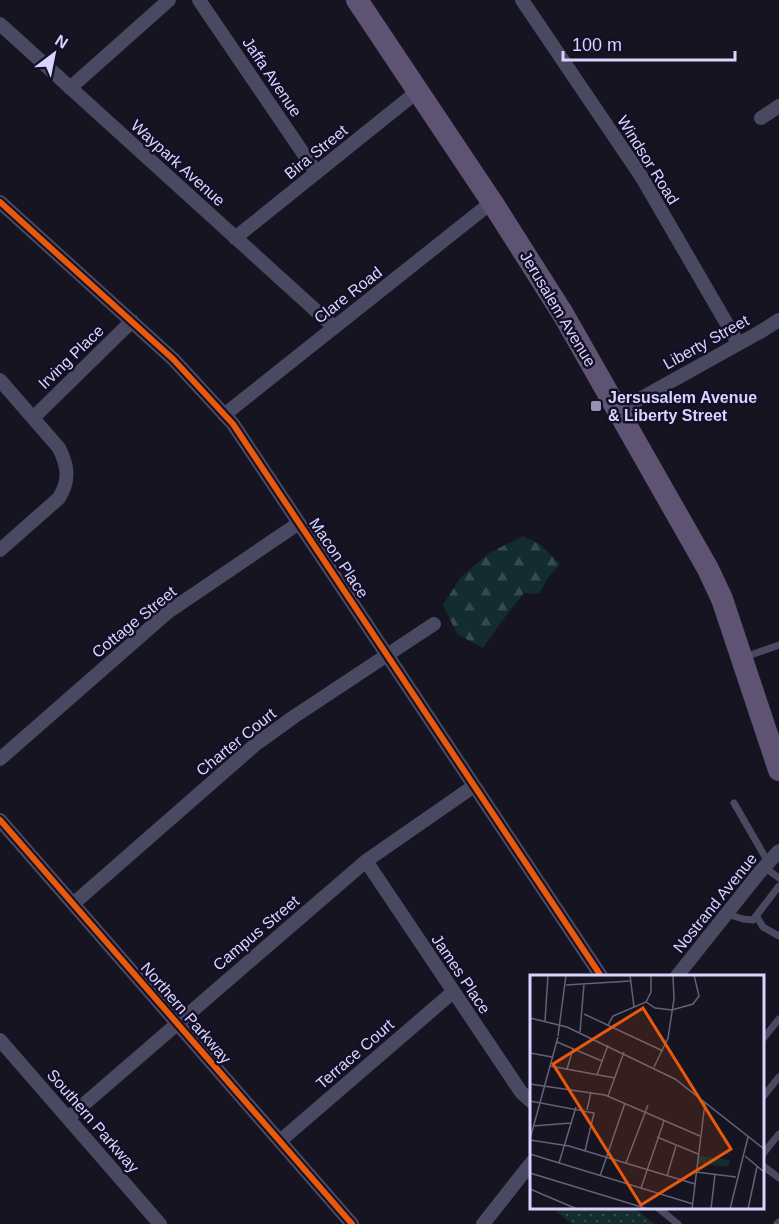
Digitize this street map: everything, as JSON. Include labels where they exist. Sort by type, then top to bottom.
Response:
[{"type":"main road","name":"Jerusalem Avenue","points":[[357,0],[492,202],[563,314],[708,569],[722,599],[743,658],[779,770]]},
{"type":"street","points":[[70,88],[169,0]]},
{"type":"street","name":"Jaffa Avenue","points":[[200,0],[316,172]]},
{"type":"street","name":"Windsor Road","points":[[522,0],[641,176],[738,343]]},
{"type":"street","name":"Waypark Avenue","points":[[0,24],[334,327]]},
{"type":"street","name":"Bira Street","points":[[235,237],[418,91]]},
{"type":"street","points":[[761,118],[779,106]]},
{"type":"street","name":"Macon Place","points":[[0,202],[173,359],[233,424],[600,975]]},
{"type":"street","name":"Clare Road","points":[[224,415],[492,202]]},
{"type":"street","name":"Liberty Street","points":[[618,411],[779,320]]},
{"type":"street","name":"Irving Place","points":[[33,418],[132,321]]},
{"type":"street","points":[[0,380],[59,448],[67,471],[64,489],[59,498],[0,550]]},
{"type":"street","name":"Cottage Street","points":[[0,759],[168,612],[299,523]]},
{"type":"street","name":"Charter Court","points":[[73,904],[256,744],[434,624]]},
{"type":"street","name":"Campus Street","points":[[68,1118],[366,861],[474,786]]},
{"type":"street","name":"Northern Parkway","points":[[0,820],[352,1224]]},
{"type":"street","name":"Nostrand Avenue","points":[[679,975],[766,864],[779,851]]},
{"type":"street","name":"James Place","points":[[366,861],[521,1092],[530,1101]]},
{"type":"street","name":"Terrace Court","points":[[280,1141],[453,992]]},
{"type":"street","name":"Southern Parkway","points":[[0,1040],[160,1224]]},
{"type":"street","points":[[483,1224],[530,1163]]},
{"type":"lane","points":[[743,658],[779,645]]},
{"type":"lane","points":[[735,803],[766,864],[779,878]]},
{"type":"lane","points":[[727,914],[743,920],[753,920],[779,886]]},
{"type":"lane","points":[[756,917],[764,927],[779,936]]},
{"type":"lane","points":[[764,1038],[779,1019]]},
{"type":"lane","points":[[764,1096],[779,1077]]},
{"type":"lane","points":[[764,1153],[779,1134]]},
{"type":"lane","points":[[764,1167],[779,1179]]},
{"type":"lane","points":[[659,1209],[678,1224]]},
{"type":"green space","points":[[523,536],[541,545],[560,564],[547,579],[539,594],[524,593],[483,648],[457,634],[443,605],[461,577],[489,553]]},
{"type":"green space","points":[[553,1209],[635,1209],[655,1224],[572,1224]]},
{"type":"cycle path","points":[[0,202],[173,359],[233,424],[600,975]]},
{"type":"cycle path","points":[[0,820],[352,1224]]},
{"type":"place","name":"Jersusalem Avenue & Liberty Street","points":[[596,406]]}]
